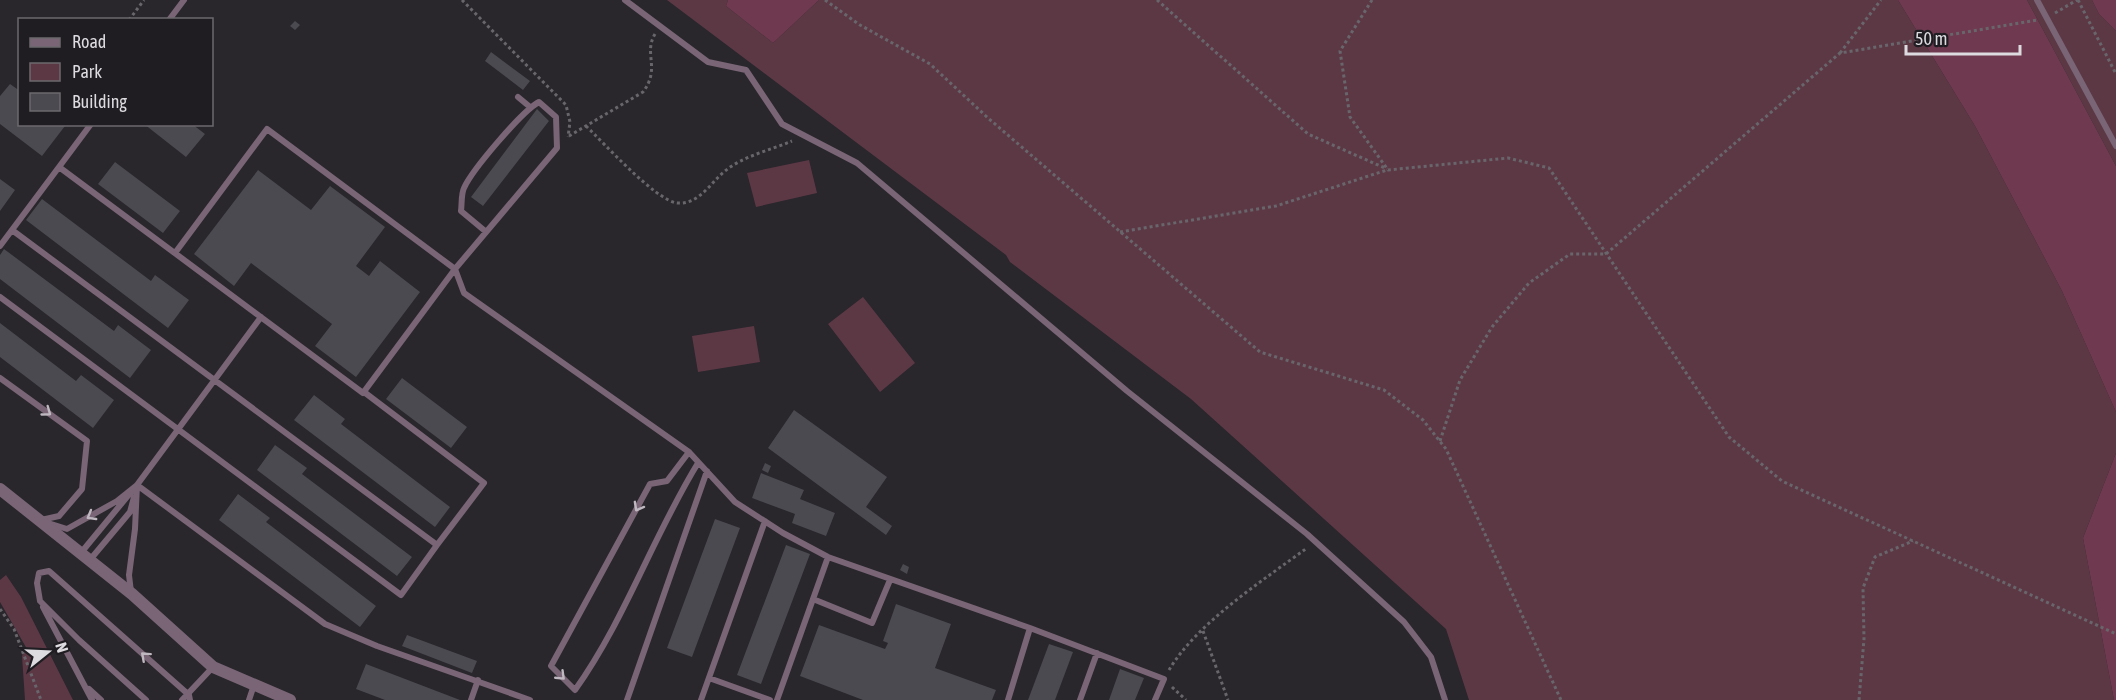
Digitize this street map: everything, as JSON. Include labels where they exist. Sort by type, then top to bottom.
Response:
[{"type":"street","points":[[0,489],[132,594],[213,667],[290,700]]},
{"type":"lane","points":[[170,18],[184,0]]},
{"type":"lane","points":[[625,0],[708,62],[746,70],[782,124],[857,163],[1127,391],[1316,542],[1404,622],[1431,657],[1445,700]]},
{"type":"lane","points":[[2037,0],[2116,146]]},
{"type":"lane","points":[[518,97],[530,106]]},
{"type":"lane","points":[[364,392],[455,269],[557,148],[556,117],[539,102],[530,106],[463,189],[461,211],[486,231]]},
{"type":"lane","points":[[0,246],[90,126]]},
{"type":"lane","points":[[175,253],[267,129],[455,269],[464,293],[689,452],[735,502],[828,557],[1030,628],[1164,679],[1155,700]]},
{"type":"lane","points":[[0,297],[401,596],[484,483],[59,167]]},
{"type":"lane","points":[[12,230],[437,545]]},
{"type":"lane","points":[[85,557],[261,317]]},
{"type":"lane","points":[[0,378],[87,441],[82,489],[59,516],[39,520]]},
{"type":"lane","points":[[689,452],[668,481],[650,484],[551,666],[576,690],[594,664],[677,498],[699,463]]},
{"type":"lane","points":[[627,700],[706,471]]},
{"type":"lane","points":[[39,520],[68,529],[117,501],[137,485]]},
{"type":"lane","points":[[85,557],[130,512],[137,485]]},
{"type":"lane","points":[[132,594],[129,575],[137,485]]},
{"type":"lane","points":[[137,485],[325,624],[377,646],[530,700]]},
{"type":"lane","points":[[701,700],[765,521]]},
{"type":"lane","points":[[777,700],[828,557]]},
{"type":"lane","points":[[92,700],[40,601],[37,583],[39,573],[49,571],[189,697]]},
{"type":"lane","points":[[813,599],[872,623],[890,580]]},
{"type":"lane","points":[[40,601],[78,640],[146,700]]},
{"type":"lane","points":[[1008,700],[1030,628]]},
{"type":"lane","points":[[1080,700],[1097,653]]},
{"type":"lane","points":[[182,700],[189,697],[213,667]]},
{"type":"lane","points":[[709,678],[770,700]]},
{"type":"lane","points":[[471,700],[478,680]]},
{"type":"lane","points":[[84,684],[101,700]]},
{"type":"lane","points":[[249,700],[255,685]]},
{"type":"path","points":[[130,18],[144,0]]},
{"type":"path","points":[[462,0],[566,105],[570,122],[569,136]]},
{"type":"path","points":[[825,0],[860,25],[930,64],[1260,352],[1384,390],[1423,420],[1446,449],[1561,700]]},
{"type":"path","points":[[1157,0],[1308,134],[1388,170]]},
{"type":"path","points":[[1372,0],[1340,51],[1350,117],[1388,170]]},
{"type":"path","points":[[1440,441],[1460,380],[1492,327],[1529,283],[1570,254],[1606,254],[1840,52],[1881,0]]},
{"type":"path","points":[[1840,52],[2047,18],[2077,0],[2116,74]]},
{"type":"path","points":[[557,148],[569,136],[643,92],[652,81],[650,42],[660,26]]},
{"type":"path","points":[[586,126],[656,192],[676,203],[690,200],[709,189],[723,172],[735,164],[804,137]]},
{"type":"path","points":[[1120,232],[1276,206],[1388,170],[1508,158],[1549,168],[1729,437],[1782,481],[2116,634]]},
{"type":"path","points":[[1859,700],[1864,639],[1863,588],[1875,557],[1913,541]]},
{"type":"path","points":[[1186,700],[1164,679],[1182,650],[1251,589],[1316,542]]},
{"type":"path","points":[[0,609],[14,629],[41,700]]},
{"type":"path","points":[[1203,631],[1228,700]]},
{"type":"green space","points":[[667,0],[728,0],[726,6],[773,43],[819,0],[1898,0],[1975,126],[2062,291],[2116,412],[2116,453],[2083,538],[2114,700],[1469,700],[1446,629],[1191,399],[1010,262],[1006,255]]},
{"type":"green space","points":[[2027,0],[2092,0],[2099,14],[2116,31],[2116,166]]},
{"type":"green space","points":[[809,160],[817,193],[756,207],[747,173]]},
{"type":"green space","points":[[863,297],[915,363],[880,392],[828,324]]},
{"type":"green space","points":[[754,326],[760,362],[698,372],[692,336]]},
{"type":"green space","points":[[6,575],[21,597],[73,700],[25,700],[22,656],[27,649],[0,602],[0,580]]},
{"type":"shaded area","points":[[728,0],[819,0],[773,43],[726,6]]},
{"type":"shaded area","points":[[1898,0],[2027,0],[2116,166],[2116,412],[2062,291],[1975,126]]},
{"type":"shaded area","points":[[2092,0],[2116,0],[2116,31],[2099,14]]},
{"type":"shaded area","points":[[2116,453],[2116,700],[2114,700],[2083,538]]},
{"type":"building","points":[[295,21],[300,25],[295,30],[290,26]]},
{"type":"building","points":[[491,52],[530,81],[523,90],[485,61]]},
{"type":"building","points":[[10,84],[18,90],[18,126],[65,126],[42,156],[0,124],[0,96]]},
{"type":"building","points":[[537,109],[549,121],[483,206],[471,197]]},
{"type":"building","points":[[147,126],[195,126],[205,134],[186,157]]},
{"type":"building","points":[[115,162],[180,211],[163,233],[98,184]]},
{"type":"building","points":[[258,170],[311,210],[330,186],[385,227],[356,266],[369,276],[380,261],[420,292],[356,377],[315,346],[332,324],[251,263],[234,286],[194,254]]},
{"type":"building","points":[[0,179],[15,190],[0,211]]},
{"type":"building","points":[[42,199],[151,281],[155,275],[189,300],[168,328],[26,220]]},
{"type":"building","points":[[4,249],[114,331],[118,325],[151,350],[130,378],[0,279],[0,255]]},
{"type":"building","points":[[0,323],[76,381],[81,375],[114,400],[93,428],[0,357]]},
{"type":"building","points":[[402,378],[467,427],[451,448],[386,399]]},
{"type":"building","points":[[314,395],[345,419],[341,424],[450,507],[435,527],[294,420]]},
{"type":"building","points":[[794,410],[887,477],[866,507],[892,526],[886,535],[768,448]]},
{"type":"building","points":[[275,445],[307,468],[302,474],[412,557],[397,576],[257,470]]},
{"type":"building","points":[[765,463],[771,466],[768,473],[762,470]]},
{"type":"building","points":[[761,473],[804,490],[800,499],[835,513],[826,536],[792,523],[795,514],[752,498]]},
{"type":"building","points":[[238,494],[270,518],[266,522],[376,606],[360,627],[219,520]]},
{"type":"building","points":[[715,519],[740,528],[692,657],[667,648]]},
{"type":"building","points":[[786,545],[810,554],[761,684],[737,675]]},
{"type":"building","points":[[903,564],[909,567],[907,574],[900,570]]},
{"type":"building","points":[[896,604],[951,624],[935,668],[996,690],[992,700],[863,700],[800,676],[819,625],[885,649],[888,643],[883,641]]},
{"type":"building","points":[[407,635],[477,661],[472,673],[402,646]]},
{"type":"building","points":[[1049,644],[1073,652],[1055,700],[1028,700]]},
{"type":"building","points":[[366,664],[460,700],[385,700],[356,689]]},
{"type":"building","points":[[1120,669],[1144,678],[1135,700],[1109,700]]}]
